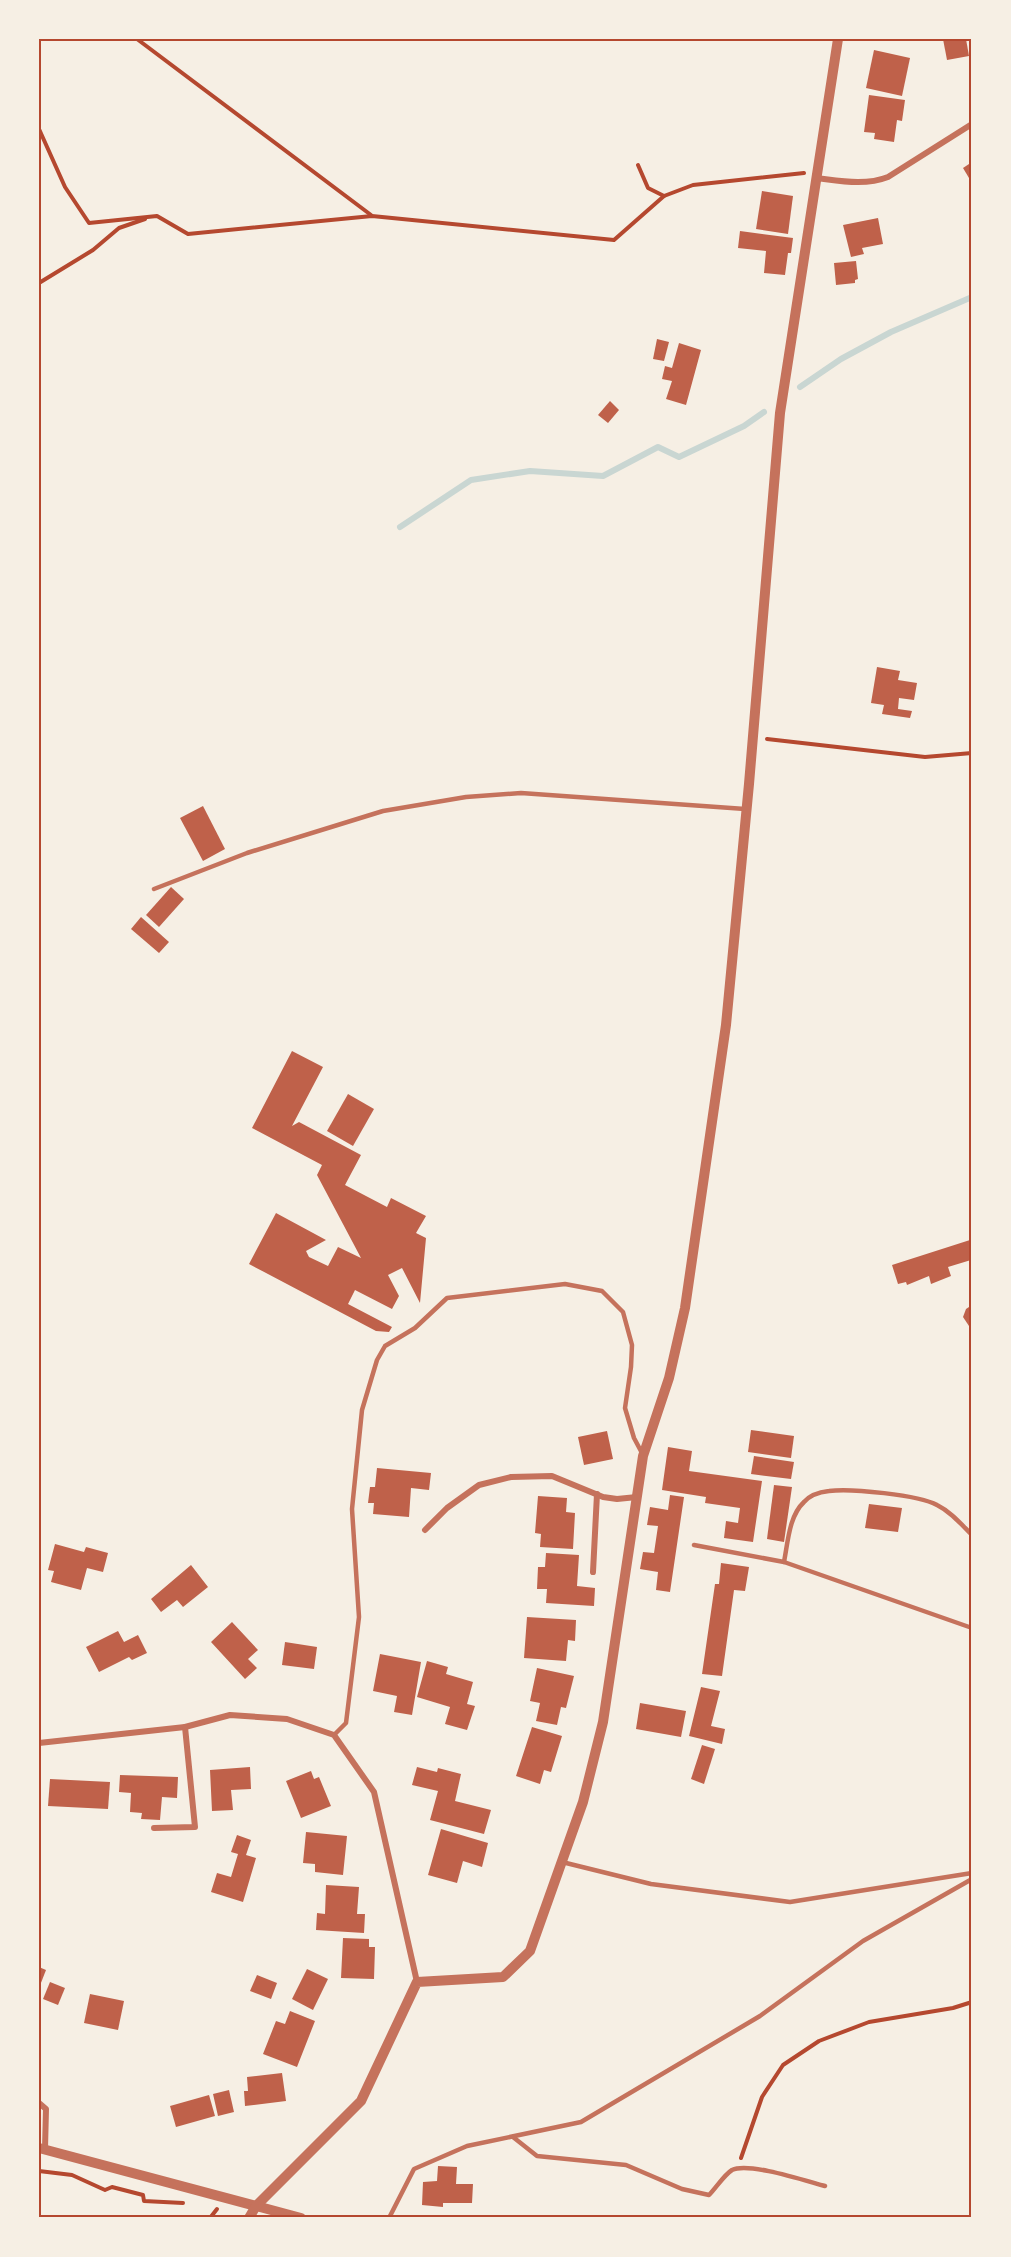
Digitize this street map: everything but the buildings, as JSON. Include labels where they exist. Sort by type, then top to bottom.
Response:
[{"type":"street","points":[[417,1982],[503,1977],[530,1951],[583,1802],[603,1722],[643,1456],[669,1378],[685,1308],[726,1025],[780,413],[838,39]]},
{"type":"street","points":[[817,176],[874,182],[888,177],[972,124]]},
{"type":"street","points":[[425,1530],[447,1508],[479,1485],[511,1477],[552,1476],[616,1499],[637,1497]]},
{"type":"street","points":[[593,1572],[597,1494]]},
{"type":"street","points":[[39,1743],[185,1727],[231,1715],[287,1719],[334,1735],[374,1792],[417,1982],[361,2101],[256,2206],[249,2218]]},
{"type":"street","points":[[154,1828],[195,1827],[185,1727]]},
{"type":"street","points":[[39,2103],[46,2109],[42,2149],[301,2218]]},
{"type":"lane","points":[[154,889],[247,853],[383,811],[466,797],[521,793],[746,809]]},
{"type":"lane","points":[[334,1735],[346,1723],[359,1617],[352,1509],[362,1410],[377,1360],[385,1346],[415,1328],[447,1298],[565,1284],[602,1291],[623,1312],[632,1344],[625,1408],[634,1438],[643,1456]]},
{"type":"lane","points":[[784,1562],[798,1507],[806,1499],[819,1492],[830,1490],[847,1490],[936,1504],[949,1512],[972,1535]]},
{"type":"lane","points":[[694,1545],[784,1562],[972,1628]]},
{"type":"lane","points":[[562,1862],[651,1884],[790,1902],[972,1873]]},
{"type":"lane","points":[[389,2218],[414,2169],[467,2146],[580,2122],[760,2016],[863,1941],[972,1879]]},
{"type":"lane","points":[[513,2137],[537,2156],[626,2165],[682,2189],[709,2195],[731,2170],[741,2168],[768,2171],[825,2186]]},
{"type":"path","points":[[136,39],[372,216]]},
{"type":"path","points":[[39,129],[65,187],[89,224],[157,216],[188,234],[372,216],[614,240],[664,196],[693,185],[817,176]]},
{"type":"path","points":[[638,165],[648,188],[664,196]]},
{"type":"path","points":[[39,283],[93,250],[119,228],[157,216]]},
{"type":"path","points":[[753,737],[925,758],[972,753]]},
{"type":"path","points":[[741,2168],[741,2158],[762,2097],[783,2065],[819,2041],[869,2022],[953,2008],[972,2002]]},
{"type":"path","points":[[39,2171],[72,2175],[105,2190],[112,2187],[143,2194],[144,2201]]},
{"type":"waterway","points":[[800,387],[841,359],[891,332],[972,297]]},
{"type":"waterway","points":[[400,527],[471,480],[530,471],[603,476],[658,447],[679,457],[744,426],[764,412]]}]
